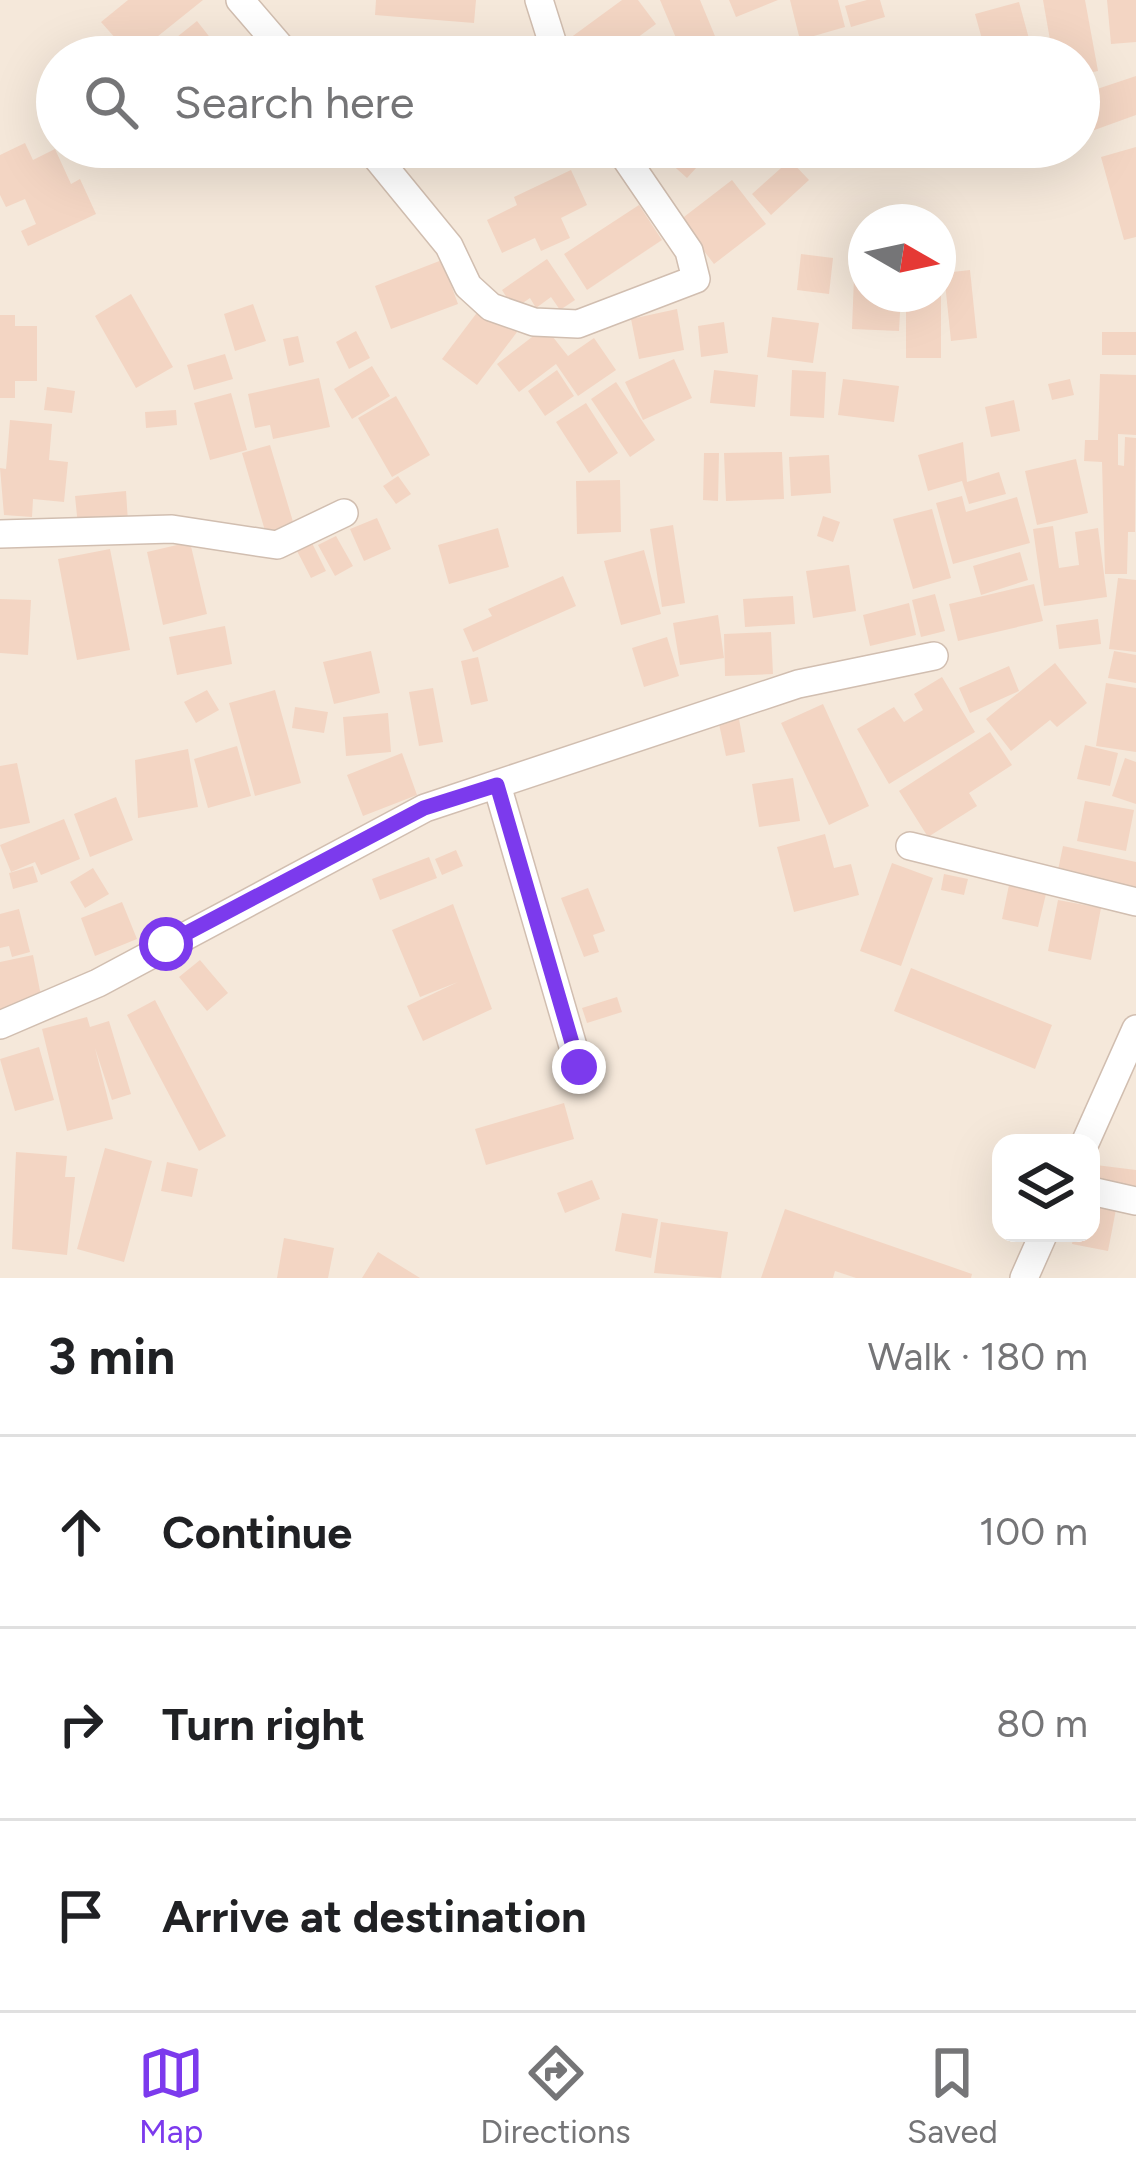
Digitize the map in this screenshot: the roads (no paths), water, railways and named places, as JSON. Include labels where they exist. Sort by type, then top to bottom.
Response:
[{"type":"street","points":[[240,0],[271,36]]},
{"type":"street","points":[[539,0],[550,36]]},
{"type":"street","points":[[385,168],[449,246],[468,286],[491,307],[534,322],[578,324],[696,279],[689,251],[632,168]]},
{"type":"street","points":[[0,534],[172,529],[277,545],[344,513]]},
{"type":"street","points":[[0,1024],[98,982],[424,808],[798,684],[934,656]]},
{"type":"street","points":[[497,785],[579,1067]]},
{"type":"street","points":[[910,846],[1136,902]]},
{"type":"street","points":[[1089,1134],[1136,1029]]},
{"type":"street","points":[[1100,1193],[1136,1201]]},
{"type":"street","points":[[1024,1278],[1040,1242]]}]
